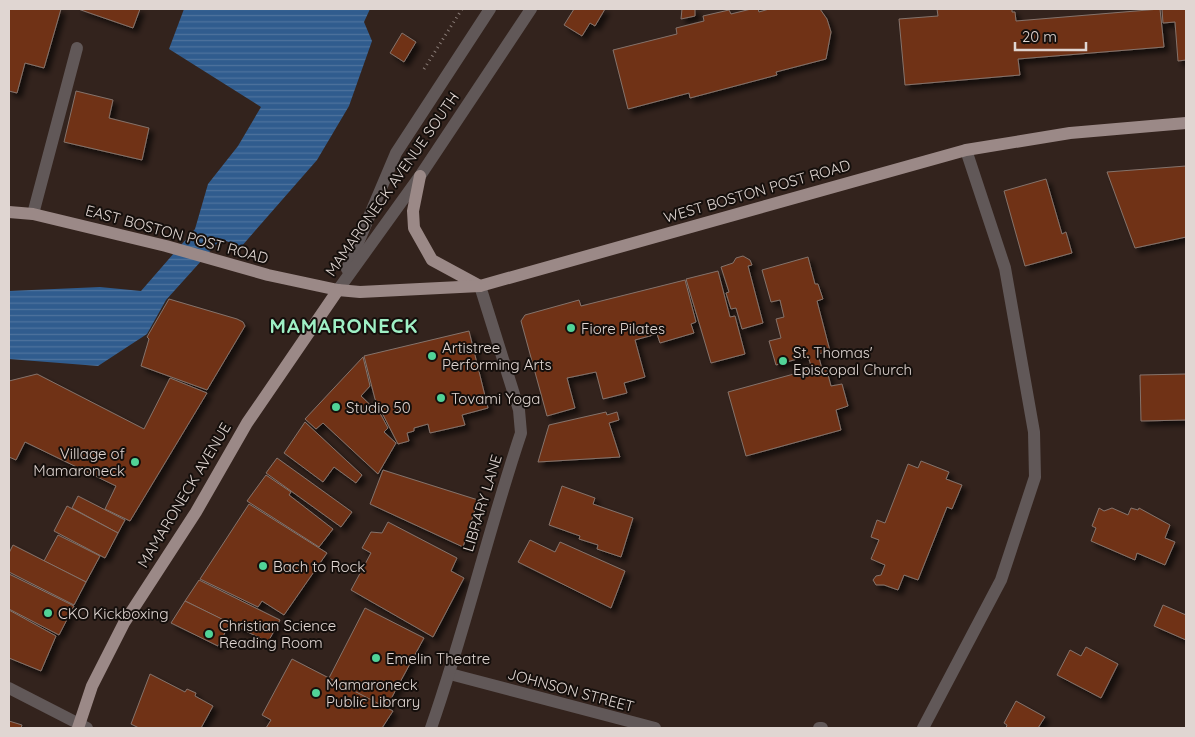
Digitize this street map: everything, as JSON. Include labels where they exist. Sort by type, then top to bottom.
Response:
[{"type":"main road","name":"WEST BOSTON POST ROAD","points":[[338,290],[360,292],[480,286],[966,150],[1070,134],[1186,123]]},
{"type":"main road","points":[[420,176],[413,211],[414,228],[432,260],[480,286]]},
{"type":"main road","name":"EAST BOSTON POST ROAD","points":[[9,212],[33,214],[166,246],[230,265],[338,290]]},
{"type":"main road","name":"MAMARONECK AVENUE","points":[[81,727],[92,686],[124,623],[196,512],[247,423],[338,290]]},
{"type":"street","name":"MAMARONECK AVENUE SOUTH","points":[[338,290],[396,153],[490,9]]},
{"type":"street","name":"MAMARONECK AVENUE SOUTH","points":[[338,290],[420,176],[531,9]]},
{"type":"street","points":[[33,214],[77,48]]},
{"type":"street","points":[[924,728],[1001,580],[1036,477],[1034,432],[1004,268],[966,150]]},
{"type":"street","name":"LIBRARY LANE","points":[[431,728],[450,674],[474,585],[521,433],[519,410],[480,286]]},
{"type":"street","name":"JOHNSON STREET","points":[[450,674],[655,728]]},
{"type":"street","points":[[9,688],[81,727]]},
{"type":"path","points":[[424,69],[462,9]]},
{"type":"water","points":[[184,9],[370,9],[364,22],[372,41],[349,106],[317,160],[241,247],[221,239],[166,300],[147,334],[98,366],[9,359],[9,291],[100,287],[141,291],[195,229],[208,184],[238,146],[261,107],[169,49]]},
{"type":"building","points":[[9,9],[61,9],[44,68],[25,63],[17,93],[9,91]]},
{"type":"building","points":[[78,9],[140,9],[133,28]]},
{"type":"building","points":[[574,9],[605,9],[595,26],[590,23],[582,36],[564,25]]},
{"type":"building","points":[[682,9],[695,9],[695,16],[681,19]]},
{"type":"building","points":[[758,9],[759,12],[769,9],[820,9],[827,19],[831,32],[826,59],[776,72],[777,75],[690,98],[689,93],[628,109],[613,50],[677,34],[676,28],[704,21],[703,16],[729,10],[731,14]]},
{"type":"building","points":[[937,9],[1012,9],[1012,12],[1015,12],[1016,21],[1160,9],[1164,47],[1018,59],[1020,75],[905,85],[899,19],[938,16]]},
{"type":"building","points":[[1162,9],[1186,9],[1186,60],[1178,61],[1175,22],[1163,23]]},
{"type":"building","points":[[402,33],[416,42],[404,62],[390,53]]},
{"type":"building","points":[[76,91],[113,100],[109,118],[149,128],[142,160],[64,142]]},
{"type":"building","points":[[1186,166],[1186,237],[1135,248],[1107,172]]},
{"type":"building","points":[[1046,179],[1062,234],[1066,232],[1072,253],[1025,266],[1004,191]]},
{"type":"building","points":[[743,256],[750,260],[752,265],[748,266],[763,323],[742,329],[736,308],[731,309],[726,293],[729,292],[721,267],[733,263],[736,258]]},
{"type":"building","name":"St. Thomas' Episcopal Church","points":[[808,257],[815,284],[818,284],[823,299],[817,301],[830,351],[818,354],[822,369],[826,367],[831,386],[842,384],[848,406],[836,410],[841,430],[746,456],[728,392],[812,369],[808,356],[776,365],[769,341],[781,338],[776,319],[784,317],[780,300],[771,302],[762,270]]},
{"type":"building","points":[[718,271],[730,317],[735,316],[745,354],[711,363],[686,279]]},
{"type":"building","points":[[685,280],[696,322],[691,324],[694,333],[660,343],[657,334],[635,340],[645,377],[624,383],[627,393],[603,399],[596,372],[567,378],[575,408],[547,416],[521,321],[525,315],[579,300],[581,306]]},
{"type":"building","points":[[169,299],[237,319],[243,322],[245,326],[207,390],[141,366],[149,339],[147,337]]},
{"type":"building","points":[[469,331],[488,408],[462,415],[465,425],[430,433],[428,424],[414,428],[414,431],[407,433],[409,441],[398,444],[375,399],[364,356]]},
{"type":"building","points":[[363,357],[370,386],[361,396],[381,415],[388,428],[384,432],[396,443],[378,474],[323,423],[316,429],[305,419]]},
{"type":"building","points":[[37,374],[144,429],[170,378],[207,393],[130,521],[105,509],[116,486],[25,442],[16,460],[9,457],[9,381]]},
{"type":"building","points":[[1186,374],[1186,420],[1141,421],[1140,375]]},
{"type":"building","points":[[606,412],[607,415],[617,412],[619,420],[609,423],[620,457],[538,462],[549,425]]},
{"type":"building","points":[[305,422],[362,475],[356,483],[334,467],[323,482],[284,453]]},
{"type":"building","points":[[277,458],[352,512],[341,527],[266,473]]},
{"type":"building","points":[[921,461],[949,472],[946,479],[962,485],[952,509],[947,507],[918,580],[904,575],[898,590],[884,585],[876,585],[873,580],[876,576],[881,575],[885,565],[871,559],[879,540],[871,537],[877,520],[885,523],[908,464],[918,468]]},
{"type":"building","points":[[383,470],[478,500],[463,547],[370,504]]},
{"type":"building","points":[[266,475],[291,492],[289,495],[333,529],[319,547],[247,501]]},
{"type":"building","points":[[562,486],[595,498],[593,504],[633,518],[621,557],[597,549],[598,545],[579,539],[580,536],[549,525]]},
{"type":"building","points":[[78,496],[125,520],[118,533],[72,508]]},
{"type":"building","name":"Bach to Rock","points":[[249,504],[327,553],[284,615],[262,601],[258,607],[200,579]]},
{"type":"building","points":[[67,506],[118,533],[105,558],[54,531]]},
{"type":"building","points":[[1099,508],[1104,511],[1112,508],[1128,515],[1131,508],[1138,510],[1139,508],[1170,525],[1165,538],[1175,542],[1165,565],[1137,553],[1135,560],[1091,541],[1096,528],[1092,526]]},
{"type":"building","points":[[388,522],[457,558],[451,571],[464,578],[433,637],[351,590],[371,553],[362,548],[371,532],[382,533]]},
{"type":"building","points":[[58,535],[100,556],[86,582],[44,561]]},
{"type":"building","points":[[530,540],[555,552],[560,542],[625,571],[611,608],[518,562]]},
{"type":"building","points":[[13,545],[86,582],[74,605],[9,572],[9,553]]},
{"type":"building","points":[[9,574],[74,606],[59,635],[9,609]]},
{"type":"building","points":[[199,580],[280,620],[268,642],[185,601]]},
{"type":"building","name":"Christian Science Reading Room","points":[[185,601],[230,623],[218,646],[171,623]]},
{"type":"building","points":[[1163,605],[1186,615],[1186,640],[1154,626]]},
{"type":"building","name":"Emelin Theatre","points":[[365,608],[424,638],[386,708],[329,678]]},
{"type":"building","points":[[9,610],[56,636],[41,671],[9,658]]},
{"type":"building","points":[[1086,647],[1118,664],[1101,698],[1057,675],[1070,650],[1081,656]]},
{"type":"building","name":"Mamaroneck Public Library","points":[[292,659],[393,711],[382,728],[266,728],[271,720],[262,715]]},
{"type":"building","points":[[150,674],[185,692],[187,689],[196,693],[195,696],[213,706],[201,728],[139,728],[131,724]]},
{"type":"building","points":[[1016,701],[1045,717],[1038,728],[1006,728],[1007,725],[1004,723]]},
{"type":"building","points":[[9,721],[22,725],[21,728],[9,728]]},
{"type":"place","name":"Fiore Pilates","points":[[571,328]]},
{"type":"place","name":"Artistree Performing Arts","points":[[432,356]]},
{"type":"place","name":"St. Thomas' Episcopal Church","points":[[783,361]]},
{"type":"place","name":"Tovami Yoga","points":[[441,398]]},
{"type":"place","name":"Studio 50","points":[[336,407]]},
{"type":"place","name":"Village of Mamaroneck","points":[[135,462]]},
{"type":"place","name":"Bach to Rock","points":[[263,566]]},
{"type":"place","name":"CKO Kickboxing","points":[[48,613]]},
{"type":"place","name":"Christian Science Reading Room","points":[[209,634]]},
{"type":"place","name":"Emelin Theatre","points":[[376,658]]},
{"type":"place","name":"Mamaroneck Public Library","points":[[316,693]]},
{"type":"district","name":"MAMARONECK","points":[[344,325]]}]
